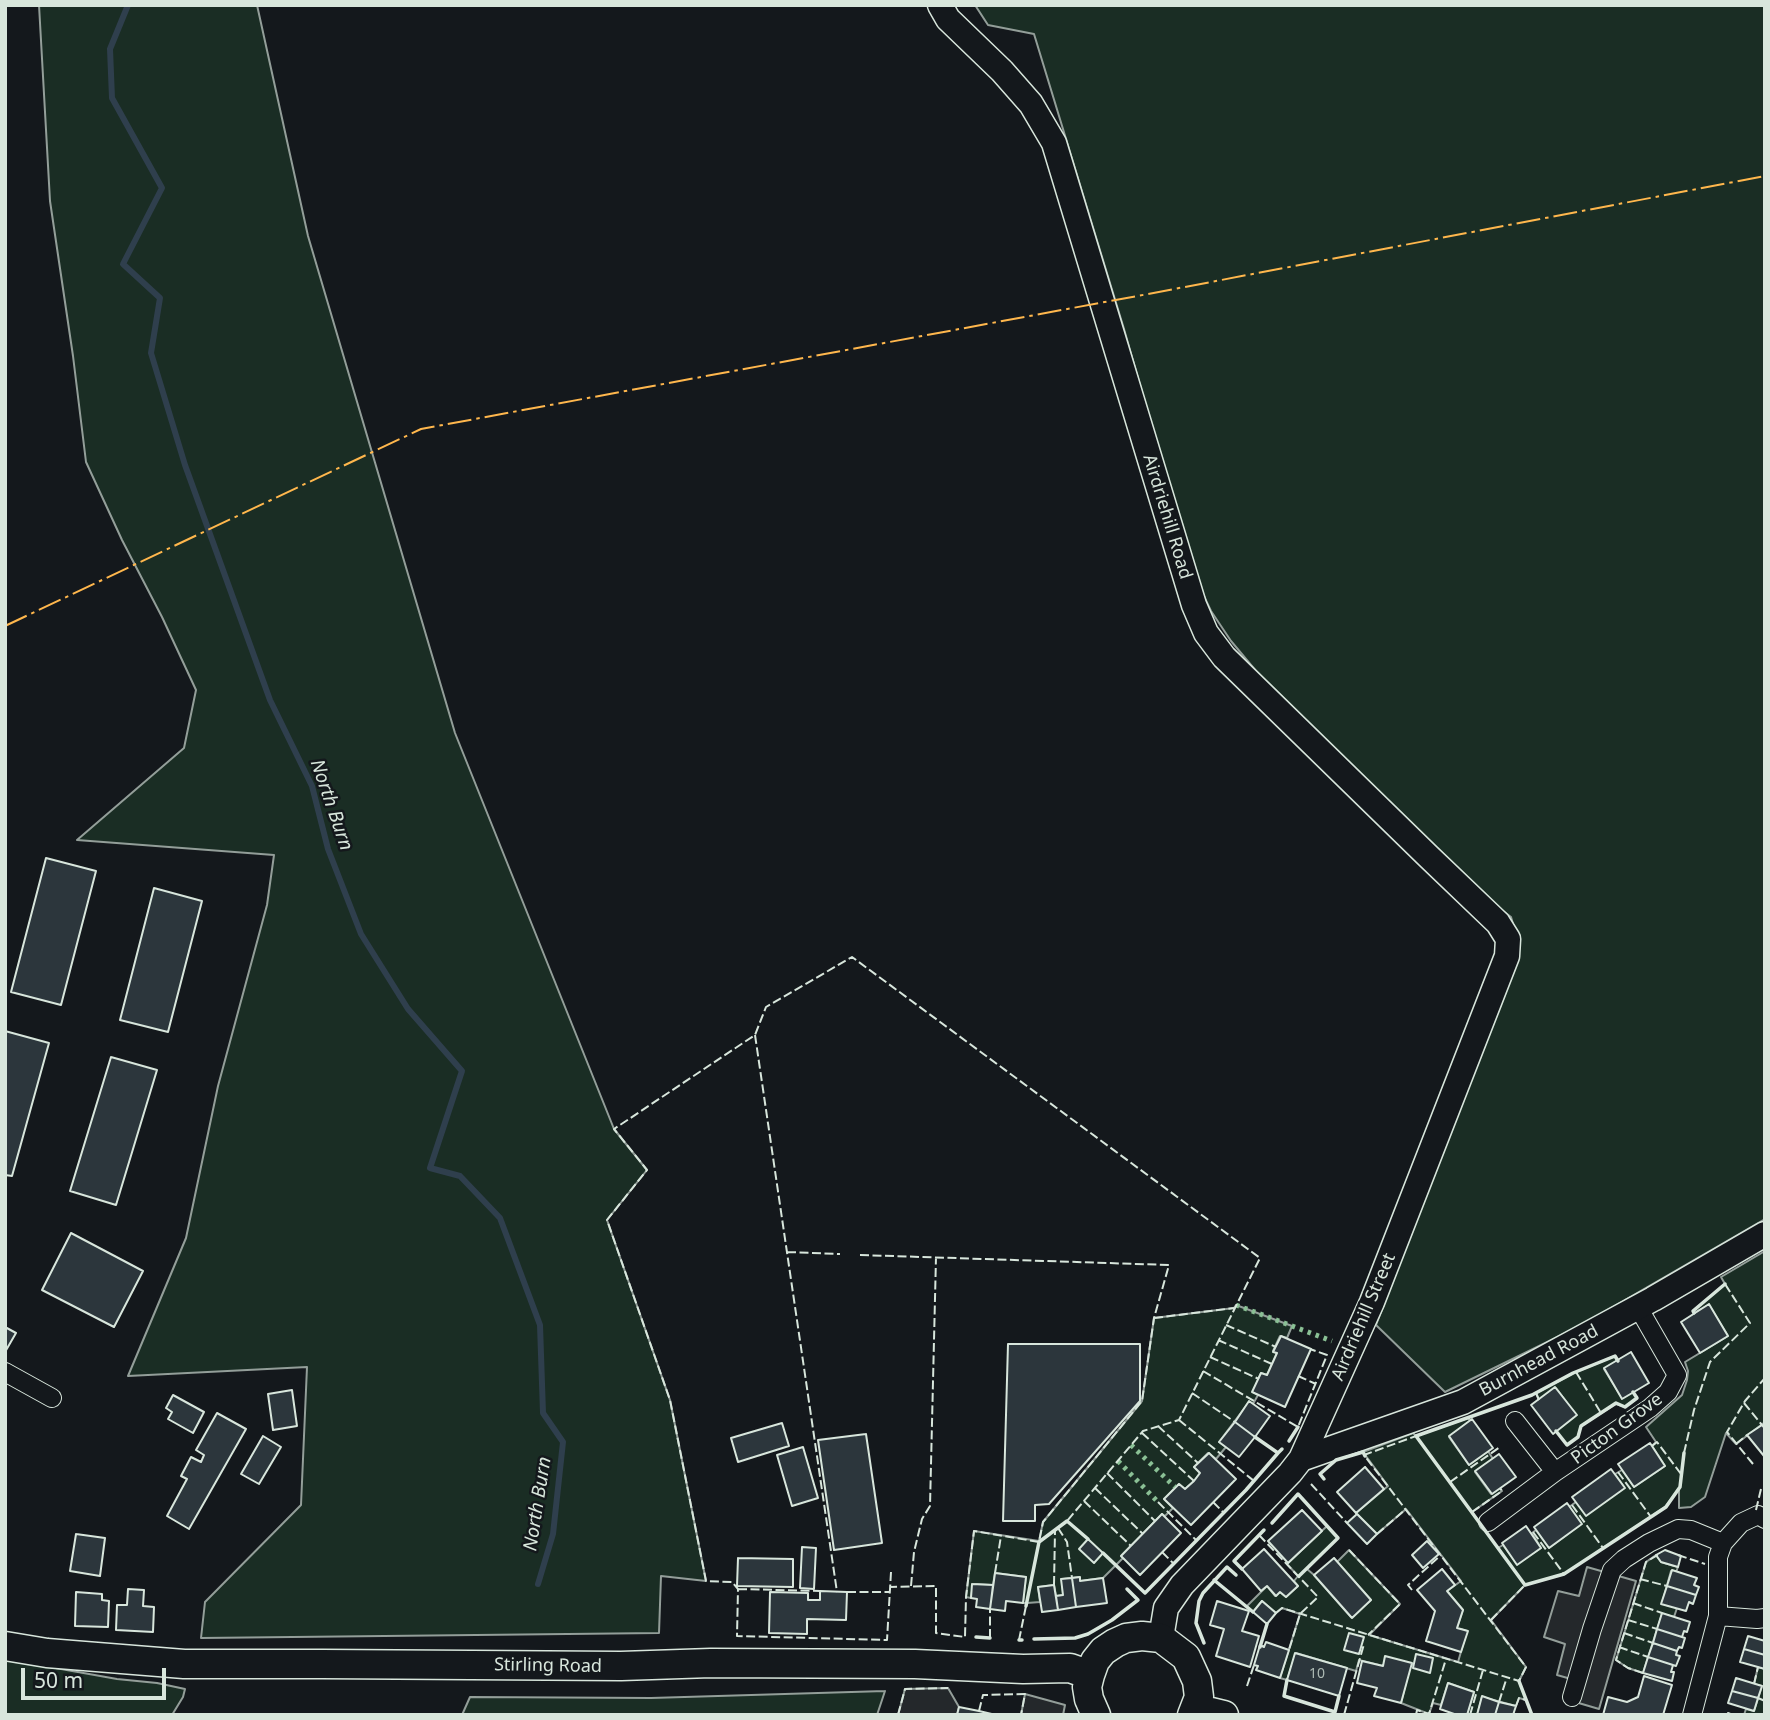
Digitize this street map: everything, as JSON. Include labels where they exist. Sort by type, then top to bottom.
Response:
[{"type":"main road","points":[[1096,1715],[1087,1687],[1095,1661],[1115,1643],[1142,1636],[1161,1638],[1186,1657],[1197,1681],[1199,1697],[1194,1712],[1224,1715]]},
{"type":"main road","name":"Stirling Road","points":[[5,1646],[47,1653],[184,1664],[915,1664],[1023,1669],[1070,1668],[1090,1675]]},
{"type":"street","name":"Airdriehill Road","points":[[940,5],[948,19],[1002,71],[1031,104],[1054,143],[1194,605],[1206,634],[1224,657],[1498,923],[1508,939],[1507,956]]},
{"type":"street","name":"Airdriehill Street","points":[[1161,1638],[1166,1608],[1181,1585],[1301,1460],[1372,1302],[1507,956]]},
{"type":"street","name":"Burnhead Road","points":[[1301,1460],[1463,1402],[1765,1234]]},
{"type":"street","name":"Picton Grove","points":[[1488,1522],[1555,1472],[1650,1408],[1668,1392],[1676,1375],[1638,1307]]},
{"type":"street","points":[[5,1372],[52,1398]]},
{"type":"street","name":"Picton Grove","points":[[1515,1422],[1555,1472]]},
{"type":"street","points":[[1692,1715],[1718,1616],[1717,1557],[1723,1542],[1741,1523],[1758,1515],[1765,1519]]},
{"type":"street","points":[[1572,1698],[1612,1570],[1649,1543],[1678,1529],[1691,1530],[1723,1542]]},
{"type":"street","points":[[1718,1616],[1765,1618]]},
{"type":"green space","points":[[39,5],[257,5],[308,236],[455,733],[614,1129],[647,1170],[607,1220],[670,1400],[706,1581],[661,1576],[659,1633],[201,1638],[205,1602],[301,1505],[307,1367],[128,1376],[186,1238],[218,1086],[267,905],[274,855],[77,840],[184,748],[196,690],[86,462],[50,201]]},
{"type":"green space","points":[[975,5],[1765,5],[1765,1219],[1580,1326],[1445,1392],[1376,1325],[1509,980],[1519,944],[1511,917],[1486,898],[1256,671],[1211,611],[1194,575],[1124,329],[1034,34],[988,25]]},
{"type":"green space","points":[[1765,1251],[1765,1422],[1736,1444],[1726,1433],[1705,1497],[1691,1507],[1679,1508],[1679,1488],[1665,1507],[1564,1574],[1525,1585],[1491,1620],[1526,1667],[1519,1681],[1526,1700],[1519,1698],[1516,1706],[1482,1697],[1477,1715],[1467,1715],[1474,1692],[1448,1683],[1441,1705],[1433,1703],[1429,1714],[1401,1703],[1411,1663],[1383,1666],[1359,1660],[1356,1671],[1296,1653],[1287,1680],[1280,1678],[1300,1614],[1282,1608],[1276,1613],[1262,1601],[1253,1612],[1247,1606],[1267,1586],[1275,1596],[1280,1592],[1286,1597],[1298,1586],[1294,1581],[1298,1576],[1287,1564],[1327,1526],[1338,1538],[1307,1569],[1351,1617],[1371,1600],[1337,1562],[1349,1550],[1400,1604],[1369,1635],[1458,1662],[1467,1631],[1457,1628],[1463,1610],[1447,1591],[1461,1581],[1406,1509],[1377,1534],[1356,1513],[1388,1486],[1363,1452],[1413,1433],[1416,1436],[1468,1418],[1470,1421],[1449,1437],[1469,1465],[1488,1451],[1493,1459],[1475,1472],[1491,1494],[1500,1488],[1502,1491],[1472,1512],[1498,1548],[1503,1545],[1517,1564],[1541,1548],[1532,1533],[1536,1530],[1549,1548],[1581,1524],[1569,1507],[1576,1502],[1624,1487],[1615,1474],[1622,1470],[1634,1487],[1665,1466],[1652,1446],[1656,1442],[1646,1427],[1682,1395],[1688,1371],[1685,1362],[1728,1336],[1709,1305],[1694,1313],[1693,1311],[1725,1284],[1721,1277]]},
{"type":"green space","points":[[1236,1305],[1292,1326],[1287,1338],[1280,1336],[1273,1351],[1277,1353],[1267,1375],[1261,1373],[1253,1392],[1258,1395],[1253,1404],[1249,1402],[1219,1442],[1226,1447],[1216,1459],[1208,1453],[1194,1467],[1200,1473],[1194,1481],[1185,1489],[1179,1484],[1164,1499],[1173,1508],[1165,1516],[1162,1514],[1103,1578],[1080,1581],[1079,1577],[1062,1579],[1063,1595],[1056,1596],[1054,1585],[1038,1587],[1040,1602],[1023,1603],[1026,1577],[995,1573],[993,1585],[973,1584],[971,1598],[966,1597],[974,1531],[1039,1541],[1043,1522],[1142,1401],[1154,1318],[1234,1308]]},
{"type":"green space","points":[[1615,1356],[1618,1361],[1604,1369],[1622,1398],[1633,1392],[1637,1398],[1625,1407],[1616,1404],[1581,1426],[1578,1437],[1567,1445],[1556,1431],[1576,1415],[1556,1388],[1539,1400],[1536,1393]]},
{"type":"green space","points":[[1656,1555],[1661,1562],[1678,1567],[1676,1572],[1671,1571],[1662,1603],[1677,1608],[1674,1617],[1662,1614],[1643,1673],[1616,1660],[1646,1562]]},
{"type":"green space","points":[[5,1659],[185,1689],[172,1715],[5,1715]]},
{"type":"green space","points":[[1758,1667],[1765,1669],[1765,1715],[1744,1715],[1746,1709],[1754,1711],[1762,1686],[1754,1684]]},
{"type":"green space","points":[[885,1691],[877,1715],[462,1715],[470,1697],[651,1698]]},
{"type":"shaded area","points":[[1587,1567],[1636,1581],[1599,1709],[1565,1699],[1571,1679],[1557,1675],[1565,1644],[1544,1637],[1558,1591],[1579,1596]]},
{"type":"shaded area","points":[[948,1688],[959,1707],[957,1715],[898,1715],[905,1689]]},
{"type":"shaded area","points":[[1025,1694],[1065,1705],[1063,1715],[1021,1715]]},
{"type":"building","points":[[46,858],[96,871],[61,1005],[11,992]]},
{"type":"building","points":[[154,888],[202,901],[168,1032],[120,1020]]},
{"type":"building","points":[[5,1031],[49,1043],[12,1176],[5,1175]]},
{"type":"building","points":[[111,1057],[157,1070],[116,1205],[70,1191]]},
{"type":"building","points":[[71,1233],[143,1271],[114,1327],[42,1290]]},
{"type":"building","points":[[1709,1304],[1728,1336],[1700,1353],[1681,1322]]},
{"type":"building","points":[[5,1327],[16,1333],[5,1352]]},
{"type":"building","points":[[1281,1336],[1311,1349],[1285,1407],[1252,1392],[1261,1373],[1267,1375],[1277,1353],[1273,1352]]},
{"type":"building","points":[[1008,1344],[1140,1344],[1140,1401],[1049,1504],[1035,1505],[1035,1521],[1003,1521]]},
{"type":"building","points":[[1631,1352],[1649,1383],[1622,1399],[1604,1368]]},
{"type":"building","points":[[1555,1387],[1577,1415],[1553,1434],[1531,1405]]},
{"type":"building","points":[[292,1390],[297,1426],[273,1430],[268,1394]]},
{"type":"building","points":[[173,1395],[204,1412],[193,1433],[168,1419],[172,1412],[166,1408]]},
{"type":"building","points":[[1249,1401],[1270,1416],[1255,1437],[1235,1422]]},
{"type":"building","points":[[217,1413],[246,1429],[189,1529],[167,1516],[187,1479],[181,1476],[191,1457],[201,1462],[204,1455],[196,1450]]},
{"type":"building","points":[[1472,1419],[1493,1448],[1469,1465],[1449,1436]]},
{"type":"building","points":[[1235,1422],[1255,1437],[1239,1457],[1219,1442]]},
{"type":"building","points":[[782,1423],[789,1446],[738,1462],[731,1438]]},
{"type":"building","points":[[1762,1425],[1765,1429],[1764,1456],[1747,1435]]},
{"type":"building","points":[[866,1434],[882,1543],[834,1550],[818,1440]]},
{"type":"building","points":[[263,1436],[281,1447],[259,1484],[241,1474]]},
{"type":"building","points":[[1650,1443],[1665,1466],[1634,1487],[1618,1464]]},
{"type":"building","points":[[803,1447],[818,1498],[792,1506],[777,1455]]},
{"type":"building","points":[[1209,1453],[1236,1479],[1191,1525],[1164,1499],[1179,1484],[1185,1489],[1194,1481],[1200,1473],[1194,1467]]},
{"type":"building","points":[[1499,1454],[1516,1477],[1492,1494],[1475,1471]]},
{"type":"building","points":[[1365,1467],[1384,1489],[1356,1513],[1337,1492]]},
{"type":"building","points":[[1611,1469],[1625,1488],[1586,1516],[1572,1497]]},
{"type":"building","points":[[1567,1503],[1582,1524],[1549,1548],[1534,1527]]},
{"type":"building","points":[[1302,1510],[1322,1531],[1288,1563],[1268,1541]]},
{"type":"building","points":[[1162,1514],[1181,1533],[1140,1575],[1121,1556]]},
{"type":"building","points":[[1357,1514],[1377,1534],[1367,1544],[1347,1523]]},
{"type":"building","points":[[1526,1526],[1541,1548],[1517,1565],[1502,1543]]},
{"type":"building","points":[[76,1534],[105,1538],[100,1576],[70,1571]]},
{"type":"building","points":[[1088,1539],[1103,1553],[1094,1563],[1079,1549]]},
{"type":"building","points":[[1427,1541],[1439,1554],[1423,1568],[1412,1555]]},
{"type":"building","points":[[802,1547],[816,1548],[814,1589],[800,1588]]},
{"type":"building","points":[[1264,1549],[1298,1586],[1286,1597],[1280,1592],[1276,1596],[1267,1586],[1261,1591],[1242,1569]]},
{"type":"building","points":[[1665,1550],[1681,1556],[1678,1567],[1661,1562],[1656,1555]]},
{"type":"building","points":[[738,1558],[793,1559],[793,1587],[737,1586]]},
{"type":"building","points":[[1334,1558],[1371,1600],[1352,1618],[1314,1575]]},
{"type":"building","points":[[1442,1569],[1455,1585],[1447,1591],[1463,1610],[1457,1628],[1468,1631],[1461,1652],[1426,1641],[1435,1611],[1417,1590]]},
{"type":"building","points":[[1672,1570],[1697,1578],[1694,1585],[1699,1587],[1696,1595],[1667,1586]]},
{"type":"building","points":[[995,1573],[1026,1577],[1023,1603],[1006,1601],[1005,1611],[990,1609]]},
{"type":"building","points":[[1080,1577],[1080,1581],[1103,1578],[1107,1603],[1076,1607],[1072,1578]]},
{"type":"building","points":[[1072,1578],[1076,1607],[1058,1610],[1056,1596],[1063,1595],[1061,1579]]},
{"type":"building","points":[[972,1584],[993,1585],[990,1609],[976,1607],[977,1599],[971,1598]]},
{"type":"building","points":[[1054,1585],[1058,1610],[1042,1612],[1038,1587]]},
{"type":"building","points":[[1667,1586],[1696,1595],[1693,1604],[1689,1602],[1686,1611],[1661,1604]]},
{"type":"building","points":[[128,1589],[144,1590],[143,1606],[154,1607],[153,1632],[116,1630],[117,1605],[127,1605]]},
{"type":"building","points":[[820,1591],[847,1592],[846,1620],[807,1619],[807,1634],[769,1633],[770,1592],[808,1593],[808,1600],[820,1600]]},
{"type":"building","points":[[76,1592],[102,1594],[102,1600],[109,1601],[108,1627],[75,1626]]},
{"type":"building","points":[[1217,1601],[1249,1611],[1242,1631],[1259,1636],[1250,1667],[1216,1656],[1224,1629],[1210,1625]]},
{"type":"building","points":[[1262,1601],[1276,1613],[1267,1624],[1253,1612]]},
{"type":"building","points":[[1662,1613],[1690,1622],[1687,1632],[1684,1631],[1682,1637],[1657,1629]]},
{"type":"building","points":[[1657,1629],[1685,1638],[1682,1648],[1679,1647],[1677,1651],[1653,1643]]},
{"type":"building","points":[[1349,1633],[1364,1637],[1359,1654],[1344,1650]]},
{"type":"building","points":[[1748,1636],[1765,1641],[1765,1655],[1744,1649]]},
{"type":"building","points":[[1266,1642],[1289,1650],[1280,1678],[1256,1670],[1258,1666],[1254,1665],[1260,1645],[1264,1647]]},
{"type":"building","points":[[1653,1643],[1677,1651],[1676,1655],[1680,1656],[1676,1666],[1648,1657]]},
{"type":"building","points":[[1744,1649],[1765,1655],[1765,1669],[1740,1662]]},
{"type":"building","points":[[1295,1653],[1347,1668],[1339,1696],[1287,1680]]},
{"type":"building","points":[[1416,1654],[1433,1658],[1430,1673],[1413,1668]]},
{"type":"building","points":[[1385,1656],[1412,1663],[1401,1703],[1374,1696],[1377,1688],[1357,1683],[1362,1661],[1383,1666]]},
{"type":"building","points":[[1648,1657],[1673,1665],[1672,1681],[1643,1673]]},
{"type":"building","points":[[1644,1676],[1672,1685],[1663,1715],[1603,1715],[1608,1697],[1627,1702],[1638,1697]]},
{"type":"building","points":[[1736,1678],[1762,1686],[1758,1698],[1732,1691]]},
{"type":"building","points":[[1448,1683],[1474,1692],[1467,1715],[1457,1715],[1440,1709]]},
{"type":"building","points":[[1732,1691],[1758,1698],[1754,1711],[1728,1703]]},
{"type":"building","points":[[1482,1696],[1499,1702],[1495,1715],[1477,1715]]},
{"type":"building","points":[[1499,1702],[1516,1706],[1513,1715],[1495,1715]]},
{"type":"building","points":[[959,1707],[979,1711],[996,1715],[957,1715]]},
{"type":"waterway","name":"North Burn","points":[[128,5],[110,49],[112,98],[162,188],[123,264],[160,298],[151,353],[185,465],[270,700],[312,786],[328,849],[361,934],[408,1009],[462,1071],[430,1168],[460,1176],[500,1218],[540,1325],[543,1413],[563,1442],[553,1534],[538,1584]]},
{"type":"hedge","points":[[1236,1305],[1332,1341]]},
{"type":"hedge","points":[[1131,1445],[1175,1487]]},
{"type":"hedge","points":[[1118,1461],[1158,1502]]},
{"type":"fence","points":[[891,1572],[887,1640],[737,1636],[738,1589],[732,1582],[706,1581],[670,1400],[607,1220],[647,1170],[614,1129],[755,1035],[766,1007],[852,957],[1260,1258],[1179,1420],[1143,1431],[1067,1521]]},
{"type":"fence","points":[[755,1035],[837,1592]]},
{"type":"fence","points":[[787,1252],[840,1254]]},
{"type":"fence","points":[[860,1255],[1169,1265],[1154,1318],[1142,1401],[1043,1522],[1039,1542],[974,1531],[966,1597],[965,1637],[936,1633],[936,1586],[890,1587]]},
{"type":"fence","points":[[911,1586],[914,1552],[922,1519],[930,1506],[936,1257]]},
{"type":"fence","points":[[1684,1453],[1694,1410],[1710,1362],[1750,1323],[1725,1284]]},
{"type":"fence","points":[[1154,1318],[1234,1308]]},
{"type":"fence","points":[[1226,1325],[1276,1347]]},
{"type":"fence","points":[[1218,1340],[1272,1364]]},
{"type":"fence","points":[[1203,1371],[1298,1427],[1327,1355],[1310,1349]]},
{"type":"fence","points":[[1210,1357],[1259,1379]]},
{"type":"fence","points":[[1576,1372],[1601,1413]]},
{"type":"fence","points":[[1298,1376],[1316,1384]]},
{"type":"fence","points":[[1753,1464],[1727,1432],[1745,1401],[1765,1378]]},
{"type":"fence","points":[[1192,1393],[1235,1422]]},
{"type":"fence","points":[[1536,1393],[1539,1400]]},
{"type":"fence","points":[[1744,1403],[1762,1425]]},
{"type":"fence","points":[[1179,1420],[1254,1481]]},
{"type":"fence","points":[[1158,1426],[1198,1463]]},
{"type":"fence","points":[[1142,1433],[1194,1481]]},
{"type":"fence","points":[[1736,1444],[1747,1435]]},
{"type":"fence","points":[[1276,1613],[1282,1608],[1519,1681],[1526,1667],[1364,1455],[1416,1436]]},
{"type":"fence","points":[[1652,1446],[1657,1442],[1681,1474]]},
{"type":"fence","points":[[1450,1482],[1500,1447]]},
{"type":"fence","points":[[1618,1472],[1651,1517]]},
{"type":"fence","points":[[1107,1473],[1155,1521]]},
{"type":"fence","points":[[1311,1484],[1347,1523]]},
{"type":"fence","points":[[1756,1510],[1761,1489],[1765,1486]]},
{"type":"fence","points":[[1095,1488],[1143,1534]]},
{"type":"fence","points":[[1472,1512],[1502,1491],[1500,1488]]},
{"type":"fence","points":[[1084,1501],[1131,1546]]},
{"type":"fence","points":[[1158,1502],[1197,1541]]},
{"type":"fence","points":[[1213,1502],[1224,1513]]},
{"type":"fence","points":[[1572,1505],[1603,1548]]},
{"type":"fence","points":[[1377,1534],[1406,1509]]},
{"type":"fence","points":[[1058,1528],[1067,1542],[1072,1578]]},
{"type":"fence","points":[[1054,1585],[1055,1531]]},
{"type":"fence","points":[[1533,1532],[1564,1574]]},
{"type":"fence","points":[[1259,1535],[1318,1597],[1300,1614],[1289,1650]]},
{"type":"fence","points":[[995,1573],[1001,1536]]},
{"type":"fence","points":[[1349,1550],[1400,1604],[1368,1635]]},
{"type":"fence","points":[[1162,1552],[1174,1564]]},
{"type":"fence","points":[[1643,1673],[1616,1660],[1646,1562],[1659,1554]]},
{"type":"fence","points":[[1412,1590],[1408,1585],[1441,1555]]},
{"type":"fence","points":[[1678,1555],[1705,1564]]},
{"type":"fence","points":[[1640,1579],[1667,1586]]},
{"type":"fence","points":[[1491,1620],[1525,1585]]},
{"type":"fence","points":[[738,1589],[820,1591]]},
{"type":"fence","points":[[847,1592],[890,1592]]},
{"type":"fence","points":[[1633,1603],[1662,1613]]},
{"type":"fence","points":[[1019,1640],[1026,1606]]},
{"type":"fence","points":[[990,1609],[990,1638]]},
{"type":"fence","points":[[1628,1620],[1657,1629]]},
{"type":"fence","points":[[1624,1633],[1653,1643]]},
{"type":"fence","points":[[1344,1715],[1364,1644]]},
{"type":"fence","points":[[1619,1647],[1648,1657]]},
{"type":"fence","points":[[1416,1715],[1417,1710],[1429,1714],[1446,1659]]},
{"type":"fence","points":[[1247,1686],[1254,1665]]},
{"type":"fence","points":[[1754,1684],[1758,1667]]},
{"type":"fence","points":[[1470,1715],[1483,1670]]},
{"type":"fence","points":[[1499,1702],[1507,1677]]},
{"type":"fence","points":[[898,1715],[905,1689],[948,1688]]},
{"type":"fence","points":[[979,1711],[983,1695],[1025,1694],[1021,1715]]},
{"type":"fence","points":[[1516,1706],[1519,1698],[1526,1700]]},
{"type":"fence","points":[[1758,1698],[1765,1701]]},
{"type":"fence","points":[[1727,1715],[1733,1715]]},
{"type":"wall","points":[[1694,1313],[1693,1311],[1725,1284]]},
{"type":"wall","points":[[1618,1361],[1615,1356],[1573,1373],[1532,1395],[1416,1436],[1525,1585],[1564,1574],[1666,1507],[1680,1487],[1684,1453]]},
{"type":"wall","points":[[1556,1431],[1567,1445],[1578,1437],[1581,1426],[1616,1403],[1625,1407],[1637,1398],[1633,1392]]},
{"type":"wall","points":[[1289,1441],[1298,1427]]},
{"type":"wall","points":[[1255,1437],[1278,1453],[1282,1449]]},
{"type":"wall","points":[[1324,1479],[1320,1474],[1336,1460],[1363,1452],[1365,1456]]},
{"type":"wall","points":[[1103,1553],[1145,1593],[1246,1490],[1278,1453]]},
{"type":"wall","points":[[1272,1523],[1298,1494],[1338,1538],[1299,1576]]},
{"type":"wall","points":[[1026,1606],[1039,1542],[1067,1521],[1088,1539]]},
{"type":"wall","points":[[1242,1569],[1234,1561],[1264,1530]]},
{"type":"wall","points":[[1204,1643],[1196,1623],[1199,1601],[1227,1567],[1236,1575]]},
{"type":"wall","points":[[1214,1580],[1253,1612]]},
{"type":"wall","points":[[1034,1639],[1075,1638],[1088,1634],[1138,1600],[1127,1589]]},
{"type":"wall","points":[[1260,1647],[1267,1624]]},
{"type":"wall","points":[[976,1637],[990,1638]]},
{"type":"wall","points":[[1287,1680],[1284,1696],[1335,1712],[1339,1696]]},
{"type":"wall","points":[[1519,1681],[1532,1715]]},
{"type":"power","points":[[5,626],[421,429],[1765,176]]}]
